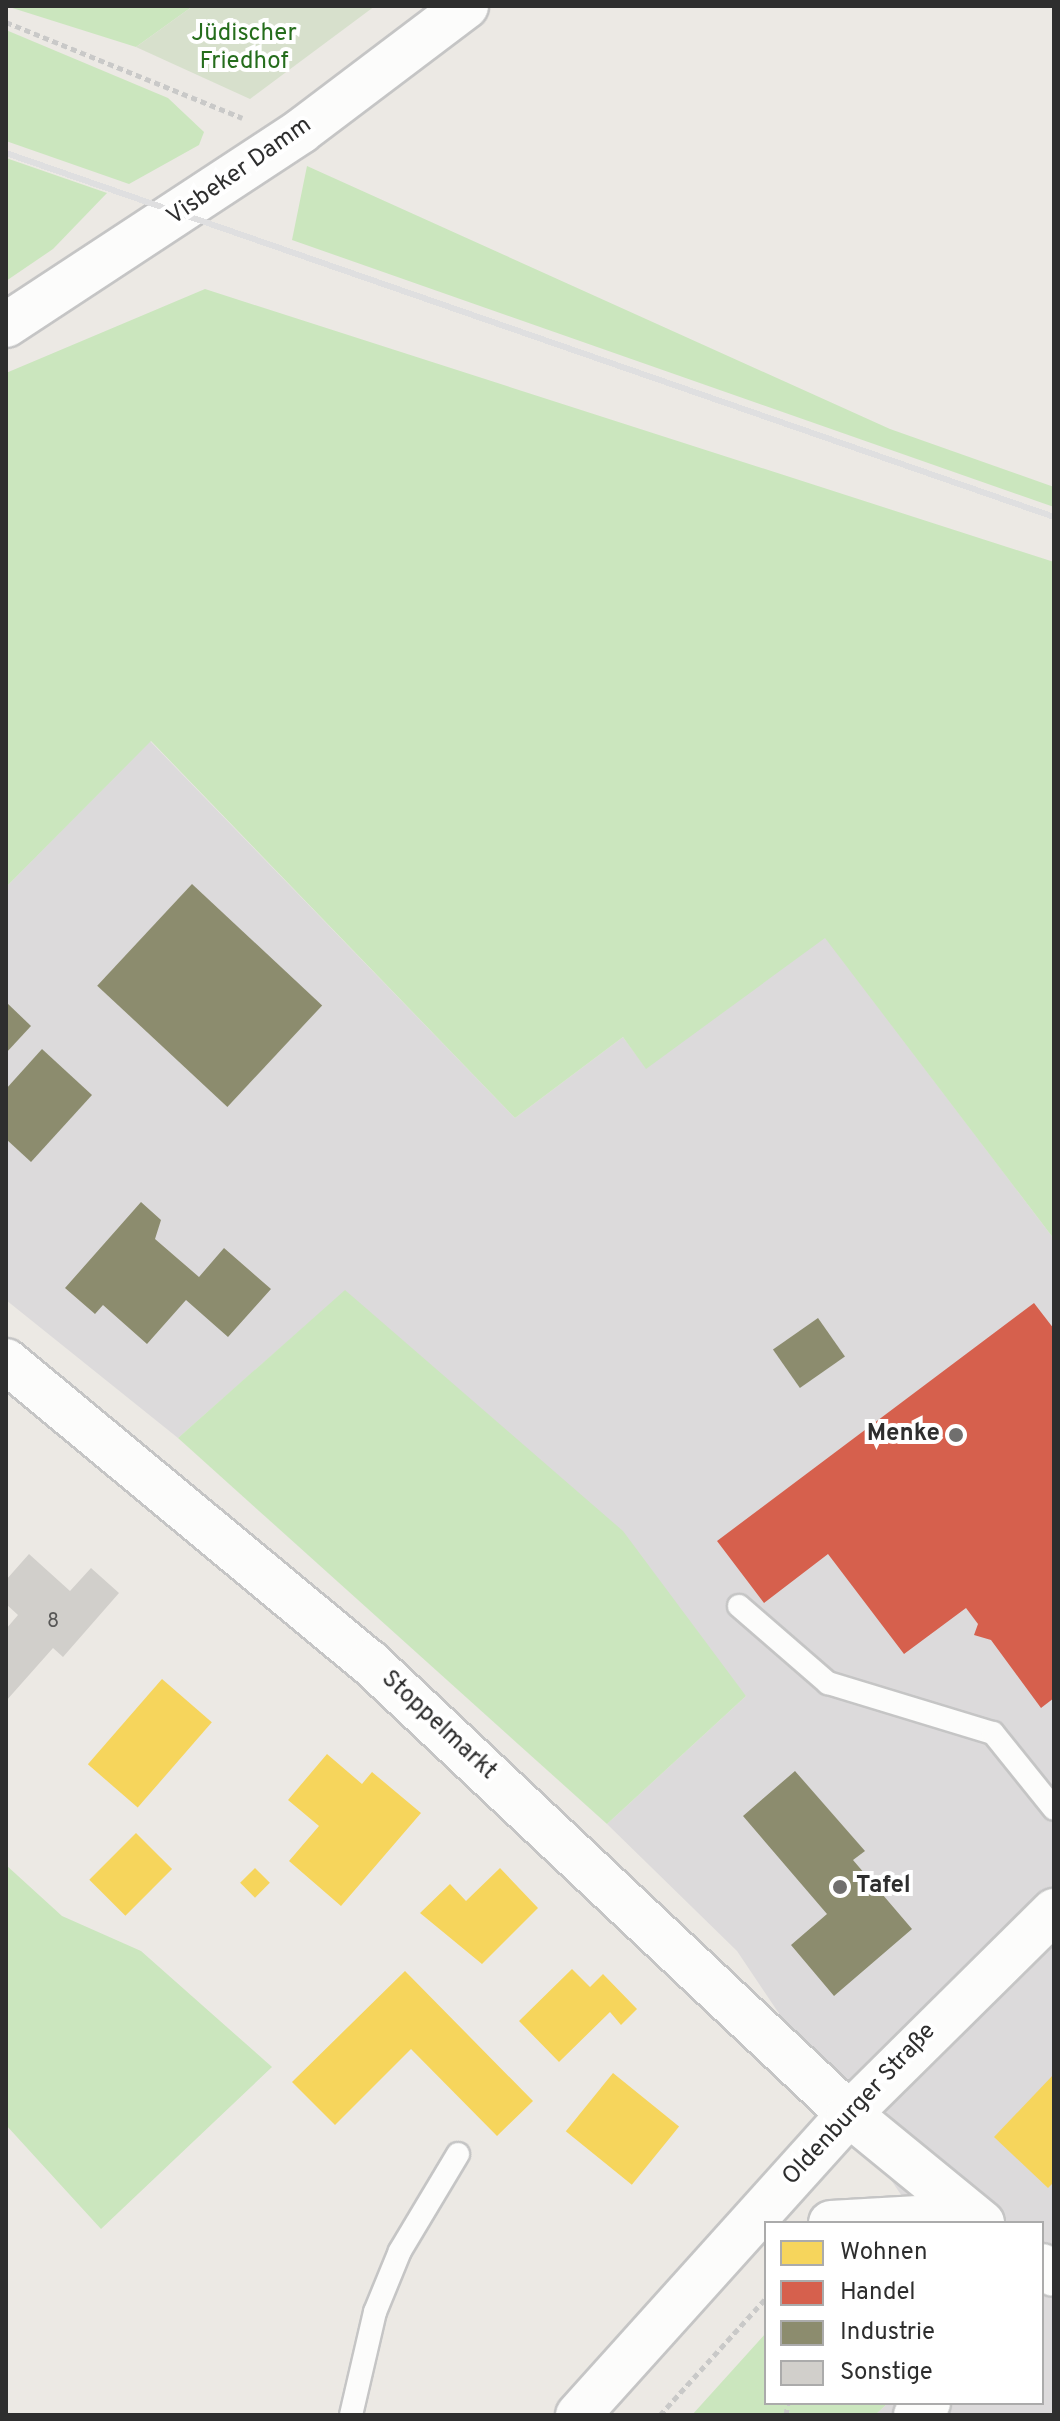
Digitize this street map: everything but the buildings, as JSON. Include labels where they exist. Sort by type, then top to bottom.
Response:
[{"type":"street","name":"Visbeker Damm","points":[[6,325],[288,140],[466,6]]},
{"type":"street","name":"Stoppelmarkt","points":[[6,1361],[369,1662],[849,2114],[977,2219]]},
{"type":"street","name":"Oldenburger Straße","points":[[578,2415],[849,2114],[1054,1911]]},
{"type":"street","points":[[904,2221],[977,2219]]},
{"type":"street","points":[[606,2415],[764,2254]]},
{"type":"lane","points":[[739,1606],[828,1683],[993,1733],[1054,1809]]},
{"type":"lane","points":[[351,2415],[385,2287],[458,2154]]},
{"type":"path","points":[[6,22],[259,124]]},
{"type":"path","points":[[660,2415],[764,2300]]},
{"type":"shaded area","points":[[150,741],[515,1118],[623,1037],[646,1068],[825,937],[1054,1239],[1054,2415],[875,2415],[886,2405],[1044,2405],[1044,2221],[919,2221],[737,1951],[607,1824],[746,1696],[345,1291],[178,1438],[6,1300],[6,887]]},
{"type":"green space","points":[[6,6],[193,6],[136,47]]},
{"type":"green space","name":"Jüdischer Friedhof","points":[[193,6],[375,6],[250,99],[136,47]]},
{"type":"green space","points":[[6,30],[168,98],[204,132],[199,145],[129,184],[6,141]]},
{"type":"green space","points":[[6,158],[107,193],[53,249],[6,281]]},
{"type":"green space","points":[[307,166],[890,429],[1054,487],[1054,507],[292,240]]},
{"type":"green space","points":[[205,289],[1054,562],[1054,1239],[825,938],[646,1069],[623,1037],[515,1118],[151,741],[6,887],[6,373]]},
{"type":"green space","points":[[345,1290],[623,1531],[746,1696],[607,1824],[178,1438]]},
{"type":"green space","points":[[6,1865],[62,1916],[141,1951],[272,2067],[101,2229],[6,2125]]},
{"type":"green space","points":[[764,2335],[764,2405],[886,2405],[875,2415],[692,2415]]},
{"type":"railway","points":[[6,153],[1054,517]]},
{"type":"place","name":"Menke","points":[[956,1435]]},
{"type":"place","name":"Tafel","points":[[840,1887]]}]
